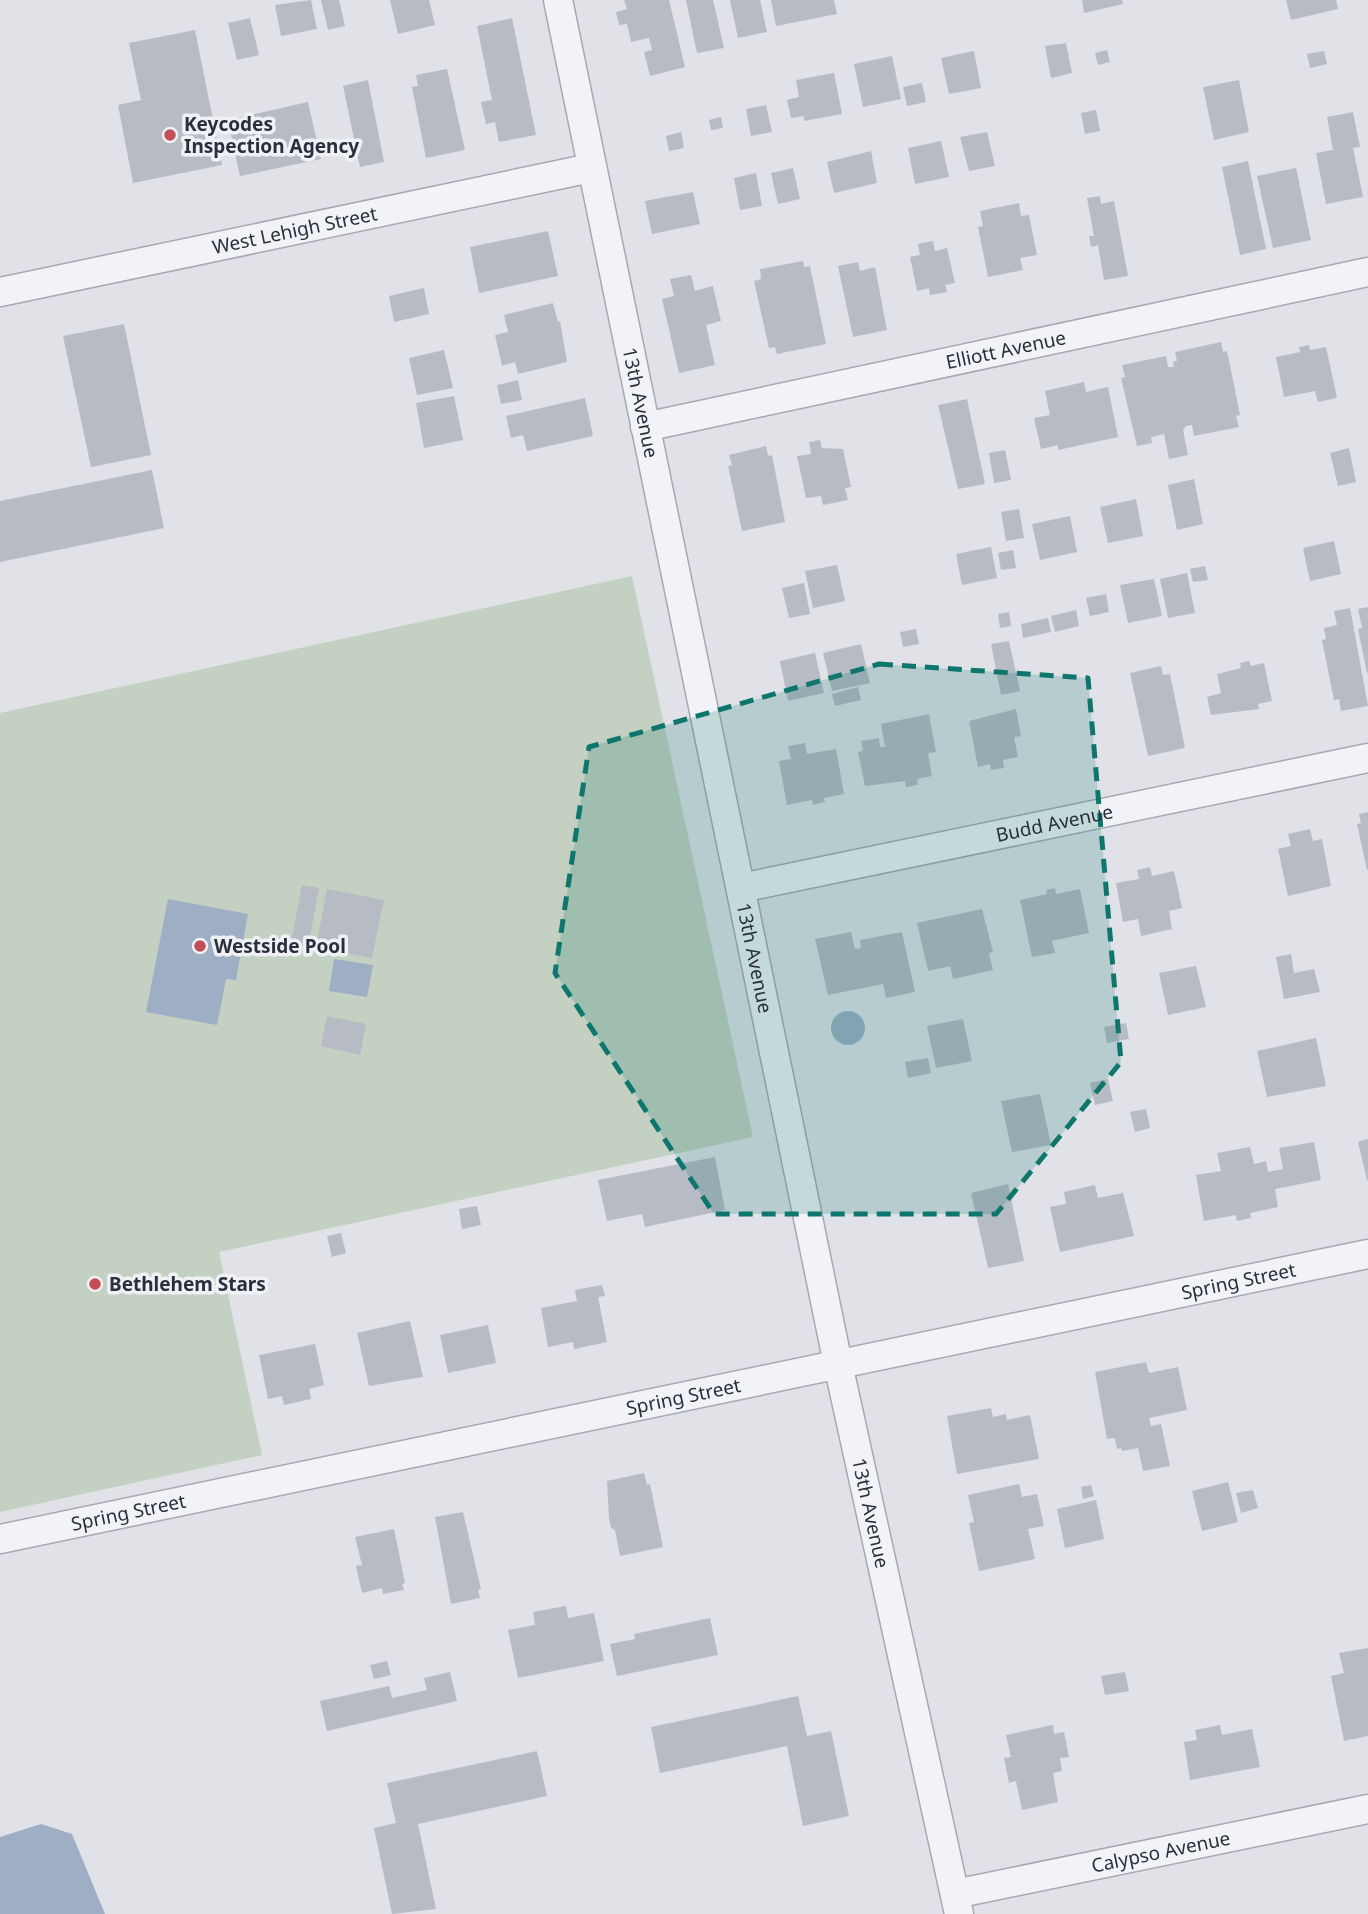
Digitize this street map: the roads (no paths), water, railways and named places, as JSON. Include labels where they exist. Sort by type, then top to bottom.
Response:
[{"type":"street","name":"13th Avenue","points":[[558,0],[838,1364],[957,1904]]},
{"type":"street","name":"West Lehigh Street","points":[[0,292],[591,169]]},
{"type":"street","name":"Elliott Avenue","points":[[645,427],[1368,272]]},
{"type":"street","name":"Budd Avenue","points":[[741,888],[1368,758]]},
{"type":"street","name":"Spring Street","points":[[0,1539],[1368,1254]]},
{"type":"street","name":"Calypso Avenue","points":[[957,1904],[1368,1809]]},
{"type":"water","name":"Westside Pool","points":[[168,899],[248,914],[236,980],[226,979],[217,1025],[146,1012]]},
{"type":"water","points":[[334,959],[373,965],[367,997],[329,991]]},
{"type":"water","points":[[848,1011],[860,1016],[865,1028],[860,1040],[848,1045],[836,1040],[831,1028],[836,1016]]},
{"type":"water","points":[[41,1824],[72,1834],[105,1914],[0,1914],[0,1837]]},
{"type":"place","name":"Keycodes Inspection Agency","points":[[170,135]]},
{"type":"place","name":"Westside Pool","points":[[200,946]]},
{"type":"place","name":"Bethlehem Stars","points":[[95,1284]]}]
